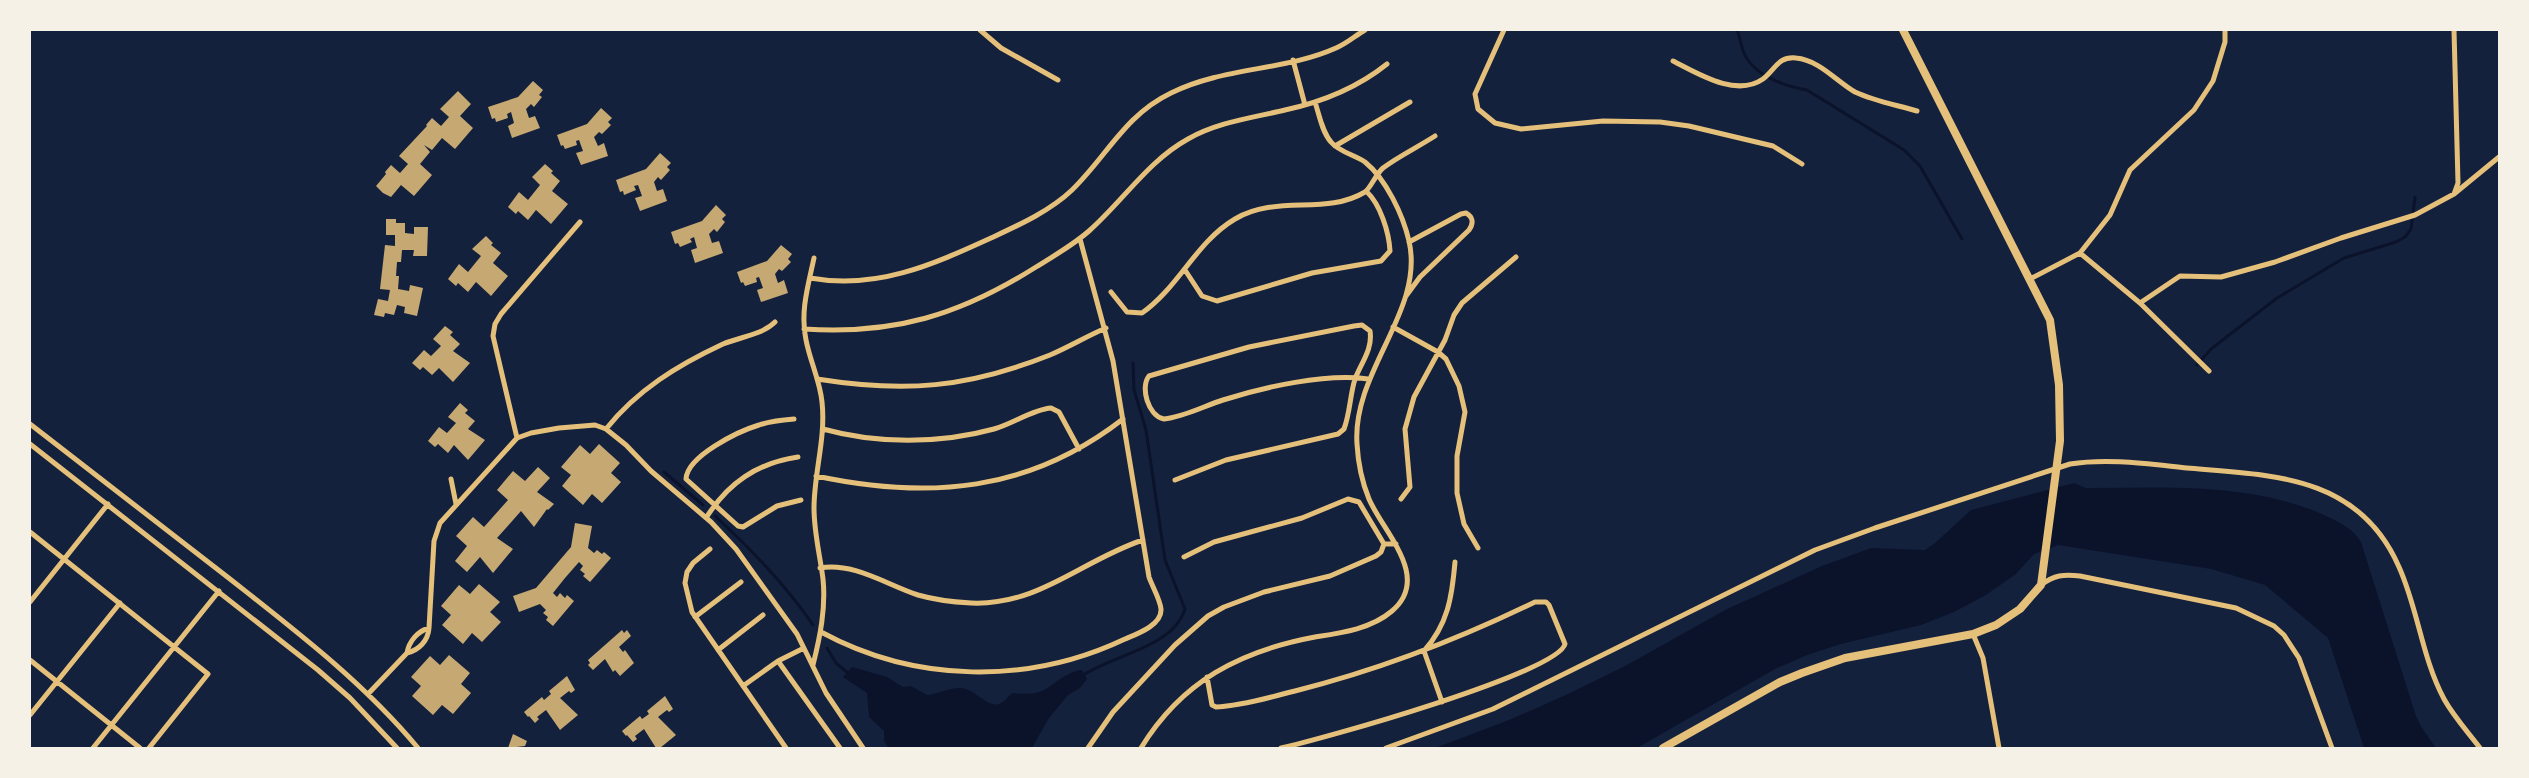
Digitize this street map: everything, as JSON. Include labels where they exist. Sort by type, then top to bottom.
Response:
[{"type":"street","points":[[980,30],[1001,48],[1058,80]]},
{"type":"street","points":[[810,278],[837,282],[870,281],[903,274],[942,260],[1009,230],[1064,198],[1127,125],[1155,102],[1205,79],[1335,49],[1365,30]]},
{"type":"street","points":[[1504,30],[1475,94],[1478,109],[1495,123],[1521,129],[1603,121],[1660,122],[1689,126],[1773,146],[1802,164]]},
{"type":"street","points":[[1903,30],[2050,320],[2059,385],[2060,441],[2041,585]]},
{"type":"street","points":[[2030,279],[2080,253],[2110,215],[2130,170],[2181,123],[2205,95],[2218,67],[2225,42],[2225,30]]},
{"type":"street","points":[[2454,30],[2458,183],[2454,194]]},
{"type":"street","points":[[1673,61],[1713,81],[1746,85],[1763,79],[1780,60],[1789,58],[1807,61],[1856,92],[1917,111]]},
{"type":"street","points":[[1293,60],[1305,105]]},
{"type":"street","points":[[804,329],[831,330],[888,326],[940,316],[1022,276],[1080,239],[1161,157],[1189,138],[1224,124],[1315,102],[1358,84],[1387,64]]},
{"type":"street","points":[[1141,748],[1176,704],[1207,677],[1241,658],[1267,648],[1361,628],[1392,611],[1403,598],[1408,575],[1406,563],[1370,500],[1359,461],[1357,421],[1368,379],[1393,327],[1404,298],[1411,269],[1409,242],[1397,209],[1377,175],[1362,160],[1336,146],[1328,137],[1315,102]]},
{"type":"street","points":[[1336,146],[1410,102]]},
{"type":"street","points":[[1110,292],[1127,312],[1142,313],[1185,270],[1208,240],[1222,228],[1246,214],[1270,205],[1333,203],[1367,192],[1382,169],[1435,136]]},
{"type":"street","points":[[2140,303],[2180,276],[2221,277],[2275,262],[2341,238],[2415,215],[2454,194],[2499,158]]},
{"type":"street","points":[[1185,270],[1202,296],[1216,301],[1312,273],[1381,261],[1390,250],[1390,243],[1377,204],[1367,192]]},
{"type":"street","points":[[1404,298],[1420,277],[1469,230],[1472,220],[1466,213],[1461,214],[1409,242]]},
{"type":"street","points":[[517,438],[495,348],[493,336],[495,324],[501,314],[580,222]]},
{"type":"street","points":[[821,632],[844,644],[894,662],[944,670],[1008,672],[1069,660],[1094,652],[1143,631],[1159,616],[1161,608],[1149,577],[1106,328],[1080,239]]},
{"type":"street","points":[[2080,253],[2140,303],[2209,371]]},
{"type":"street","points":[[1400,498],[1410,487],[1404,441],[1408,413],[1425,374],[1445,340],[1454,315],[1462,303],[1516,257]]},
{"type":"street","points":[[813,666],[821,632],[823,597],[816,545],[814,509],[816,476],[823,429],[822,400],[804,329],[804,303],[814,258]]},
{"type":"street","points":[[606,429],[642,392],[682,365],[726,343],[763,330],[775,322]]},
{"type":"street","points":[[1176,480],[1226,460],[1338,434],[1344,429],[1348,419],[1356,377],[1372,340],[1370,331],[1362,325],[1249,347],[1156,372],[1145,381],[1144,388],[1154,414],[1164,419],[1249,393],[1330,378],[1356,377],[1368,379]]},
{"type":"street","points":[[1393,327],[1438,352],[1446,359],[1464,400],[1465,412],[1457,456],[1457,493],[1464,524],[1478,548]]},
{"type":"street","points":[[817,379],[868,386],[912,388],[964,382],[1018,367],[1074,344],[1106,328]]},
{"type":"street","points":[[823,429],[867,438],[936,438],[985,431],[1051,408],[1059,412],[1079,449]]},
{"type":"street","points":[[794,419],[760,424],[738,432],[710,450],[689,468],[686,479],[738,526],[743,527],[777,506],[801,500]]},
{"type":"street","points":[[816,476],[882,488],[930,489],[962,487],[1016,476],[1044,466],[1079,449],[1123,419]]},
{"type":"street","points":[[30,424],[301,635],[368,694],[418,748]]},
{"type":"street","points":[[406,653],[416,650],[429,636],[434,541],[440,523],[517,438],[531,433],[583,424],[606,429],[706,518],[736,549],[797,634],[842,720],[863,748]]},
{"type":"street","points":[[30,444],[318,670],[350,698],[397,748]]},
{"type":"street","points":[[706,518],[725,492],[751,472],[766,464],[798,457]]},
{"type":"street","points":[[1386,748],[1493,708],[1815,550],[2058,467],[2083,462],[2104,461],[2254,473],[2311,484],[2333,494],[2367,520],[2393,554],[2404,579],[2441,691],[2452,711],[2480,748]]},
{"type":"street","points":[[451,479],[456,504]]},
{"type":"street","points":[[1184,557],[1221,540],[1302,518],[1348,499],[1359,502],[1384,544]]},
{"type":"street","points":[[30,602],[108,504]]},
{"type":"street","points":[[30,532],[208,674],[149,748]]},
{"type":"street","points":[[820,568],[837,567],[851,570],[936,599],[989,602],[1021,596],[1048,588],[1089,562],[1143,540]]},
{"type":"street","points":[[1384,544],[1396,544]]},
{"type":"street","points":[[1088,748],[1113,712],[1174,645],[1208,616],[1224,607],[1264,592],[1330,576],[1376,556],[1381,552],[1384,544]]},
{"type":"street","points":[[710,548],[693,563],[687,572],[685,583],[687,596],[695,617],[786,748]]},
{"type":"street","points":[[1424,651],[1437,636],[1444,623],[1450,603],[1455,562]]},
{"type":"street","points":[[1663,748],[1802,672],[1870,652],[1973,634],[2010,618],[2041,585],[2059,575],[2080,576],[2222,604],[2262,619],[2284,635],[2299,658],[2332,748]]},
{"type":"street","points":[[695,617],[741,582]]},
{"type":"street","points":[[93,748],[219,591]]},
{"type":"street","points":[[1207,677],[1212,705],[1223,707],[1366,672],[1473,632],[1540,601],[1549,605],[1565,644],[1561,652],[1512,676],[1442,702],[1360,728],[1281,748]]},
{"type":"street","points":[[30,715],[120,603]]},
{"type":"street","points":[[718,650],[763,616]]},
{"type":"street","points":[[368,694],[406,653],[408,644],[422,630],[429,628]]},
{"type":"street","points":[[1973,634],[1983,658],[1999,748]]},
{"type":"street","points":[[743,686],[778,661],[804,648]]},
{"type":"street","points":[[1424,651],[1442,702]]},
{"type":"street","points":[[30,660],[140,748]]},
{"type":"street","points":[[778,661],[840,748]]},
{"type":"water","points":[[2074,483],[2086,488],[2206,489],[2265,496],[2322,514],[2349,529],[2361,542],[2416,716],[2436,748],[2364,748],[2328,638],[2265,585],[2211,569],[2058,545],[2034,554],[2016,574],[1986,595],[1954,612],[1921,625],[1841,644],[1807,655],[1775,669],[1637,748],[1435,748],[1509,720],[1568,694],[1625,666],[1727,609],[1822,566],[1871,548],[1925,550],[1971,510]]},
{"type":"water","points":[[852,667],[887,677],[903,687],[911,686],[927,695],[962,688],[973,692],[992,704],[1003,702],[1013,693],[1029,694],[1040,692],[1077,671],[1082,670],[1087,679],[1080,688],[1068,695],[1049,718],[1032,748],[894,748],[888,747],[884,741],[884,731],[869,717],[867,693],[843,677]]},
{"type":"building","points":[[533,81],[543,90],[539,95],[542,97],[534,107],[531,104],[526,109],[529,118],[535,116],[540,128],[512,138],[508,126],[514,123],[511,112],[507,114],[508,118],[496,122],[495,118],[492,119],[488,107],[518,97]]},
{"type":"building","points":[[458,91],[471,104],[460,116],[473,128],[455,149],[442,138],[432,150],[424,145],[430,152],[420,164],[432,175],[414,196],[401,185],[391,197],[383,193],[376,186],[386,174],[385,172],[391,165],[400,173],[408,164],[399,156],[432,118],[441,126],[449,117],[440,109]]},
{"type":"building","points":[[601,108],[612,118],[608,122],[611,125],[602,134],[599,132],[594,137],[598,146],[604,143],[608,156],[581,165],[576,153],[583,151],[579,140],[576,141],[577,145],[565,149],[563,145],[561,146],[557,135],[587,124]]},
{"type":"building","points":[[660,153],[671,163],[667,167],[670,170],[661,180],[658,177],[654,182],[657,191],[663,189],[667,201],[640,211],[635,198],[642,196],[638,185],[634,186],[636,190],[624,195],[623,191],[620,192],[616,180],[646,169]]},
{"type":"building","points":[[545,164],[560,181],[552,191],[568,204],[551,224],[536,210],[528,220],[518,211],[516,214],[508,207],[519,192],[528,200],[540,185],[532,177]]},
{"type":"building","points":[[716,205],[726,215],[722,219],[725,222],[717,232],[714,229],[709,234],[712,243],[719,241],[723,253],[695,263],[691,250],[697,248],[694,237],[690,239],[692,242],[680,247],[678,243],[675,244],[671,232],[702,221]]},
{"type":"building","points":[[386,219],[396,219],[396,223],[405,223],[405,233],[414,234],[414,227],[428,227],[427,256],[413,256],[414,250],[402,250],[401,262],[397,262],[396,276],[399,276],[398,289],[409,291],[410,285],[423,288],[417,316],[404,313],[405,307],[397,305],[394,315],[385,313],[384,317],[374,315],[378,299],[388,301],[390,290],[380,289],[385,245],[395,246],[395,235],[386,235]]},
{"type":"building","points":[[486,236],[493,243],[491,245],[501,253],[493,263],[508,276],[491,296],[476,282],[468,292],[458,283],[456,286],[448,279],[459,264],[468,272],[481,256],[472,249]]},
{"type":"building","points":[[781,245],[792,254],[788,259],[791,262],[782,271],[779,269],[775,274],[778,283],[784,280],[788,293],[761,302],[757,290],[763,288],[759,277],[756,278],[757,282],[745,286],[743,282],[741,283],[737,272],[767,261]]},
{"type":"building","points":[[445,326],[453,332],[450,335],[460,344],[453,351],[470,363],[453,382],[439,368],[432,375],[423,367],[420,370],[412,363],[424,350],[431,356],[441,346],[433,339]]},
{"type":"building","points":[[460,403],[468,410],[465,413],[475,421],[468,429],[485,440],[468,460],[454,445],[448,453],[438,444],[435,447],[428,441],[439,427],[447,433],[456,423],[448,417]]},
{"type":"building","points":[[599,444],[620,463],[611,473],[621,482],[602,503],[592,494],[583,505],[562,486],[571,475],[561,467],[580,445],[590,454]]},
{"type":"building","points":[[538,467],[550,478],[537,492],[554,504],[547,509],[534,527],[521,511],[497,538],[513,549],[493,573],[480,557],[467,572],[455,561],[467,546],[456,536],[473,517],[484,527],[508,500],[497,490],[513,471],[525,481]]},
{"type":"building","points":[[575,523],[592,526],[588,548],[594,553],[597,550],[602,554],[604,552],[611,558],[590,582],[583,576],[585,574],[580,570],[583,566],[579,562],[565,578],[553,593],[557,597],[560,593],[565,598],[567,595],[574,601],[553,626],[546,620],[548,617],[543,613],[546,610],[540,604],[519,612],[513,596],[536,588],[571,547]]},
{"type":"building","points":[[479,584],[500,602],[490,612],[501,622],[482,642],[472,633],[463,644],[442,625],[451,615],[441,606],[459,585],[470,594]]},
{"type":"building","points":[[622,630],[624,633],[627,630],[631,636],[619,647],[623,652],[625,650],[634,663],[620,676],[615,670],[613,672],[605,659],[593,670],[588,665],[590,663],[588,660]]},
{"type":"building","points":[[449,655],[470,673],[461,684],[471,693],[453,714],[442,705],[433,715],[412,696],[421,686],[411,677],[430,656],[440,665]]},
{"type":"building","points":[[567,676],[575,690],[571,693],[569,691],[560,698],[578,715],[560,730],[546,710],[537,717],[539,719],[535,723],[524,712],[542,697],[544,700],[551,694],[549,691]]},
{"type":"building","points":[[665,696],[673,709],[669,712],[667,710],[658,717],[676,735],[660,748],[656,748],[644,729],[635,736],[637,739],[633,742],[622,731],[640,716],[642,719],[649,714],[647,711]]},
{"type":"building","points":[[513,734],[527,741],[525,746],[508,748]]},
{"type":"waterway","points":[[1737,30],[1743,50],[1749,61],[1763,74],[1780,83],[1807,90],[1904,150],[1920,166],[1962,239]]},
{"type":"waterway","points":[[2197,365],[2211,349],[2277,298],[2344,258],[2396,242],[2405,237],[2411,229],[2415,197]]},
{"type":"waterway","points":[[1082,676],[1155,642],[1168,633],[1178,622],[1185,609],[1165,560],[1146,430],[1134,390],[1133,363]]},
{"type":"waterway","points":[[664,472],[703,505]]},
{"type":"waterway","points":[[715,516],[767,568],[803,610],[813,625]]},
{"type":"waterway","points":[[827,648],[836,663],[849,674]]}]
